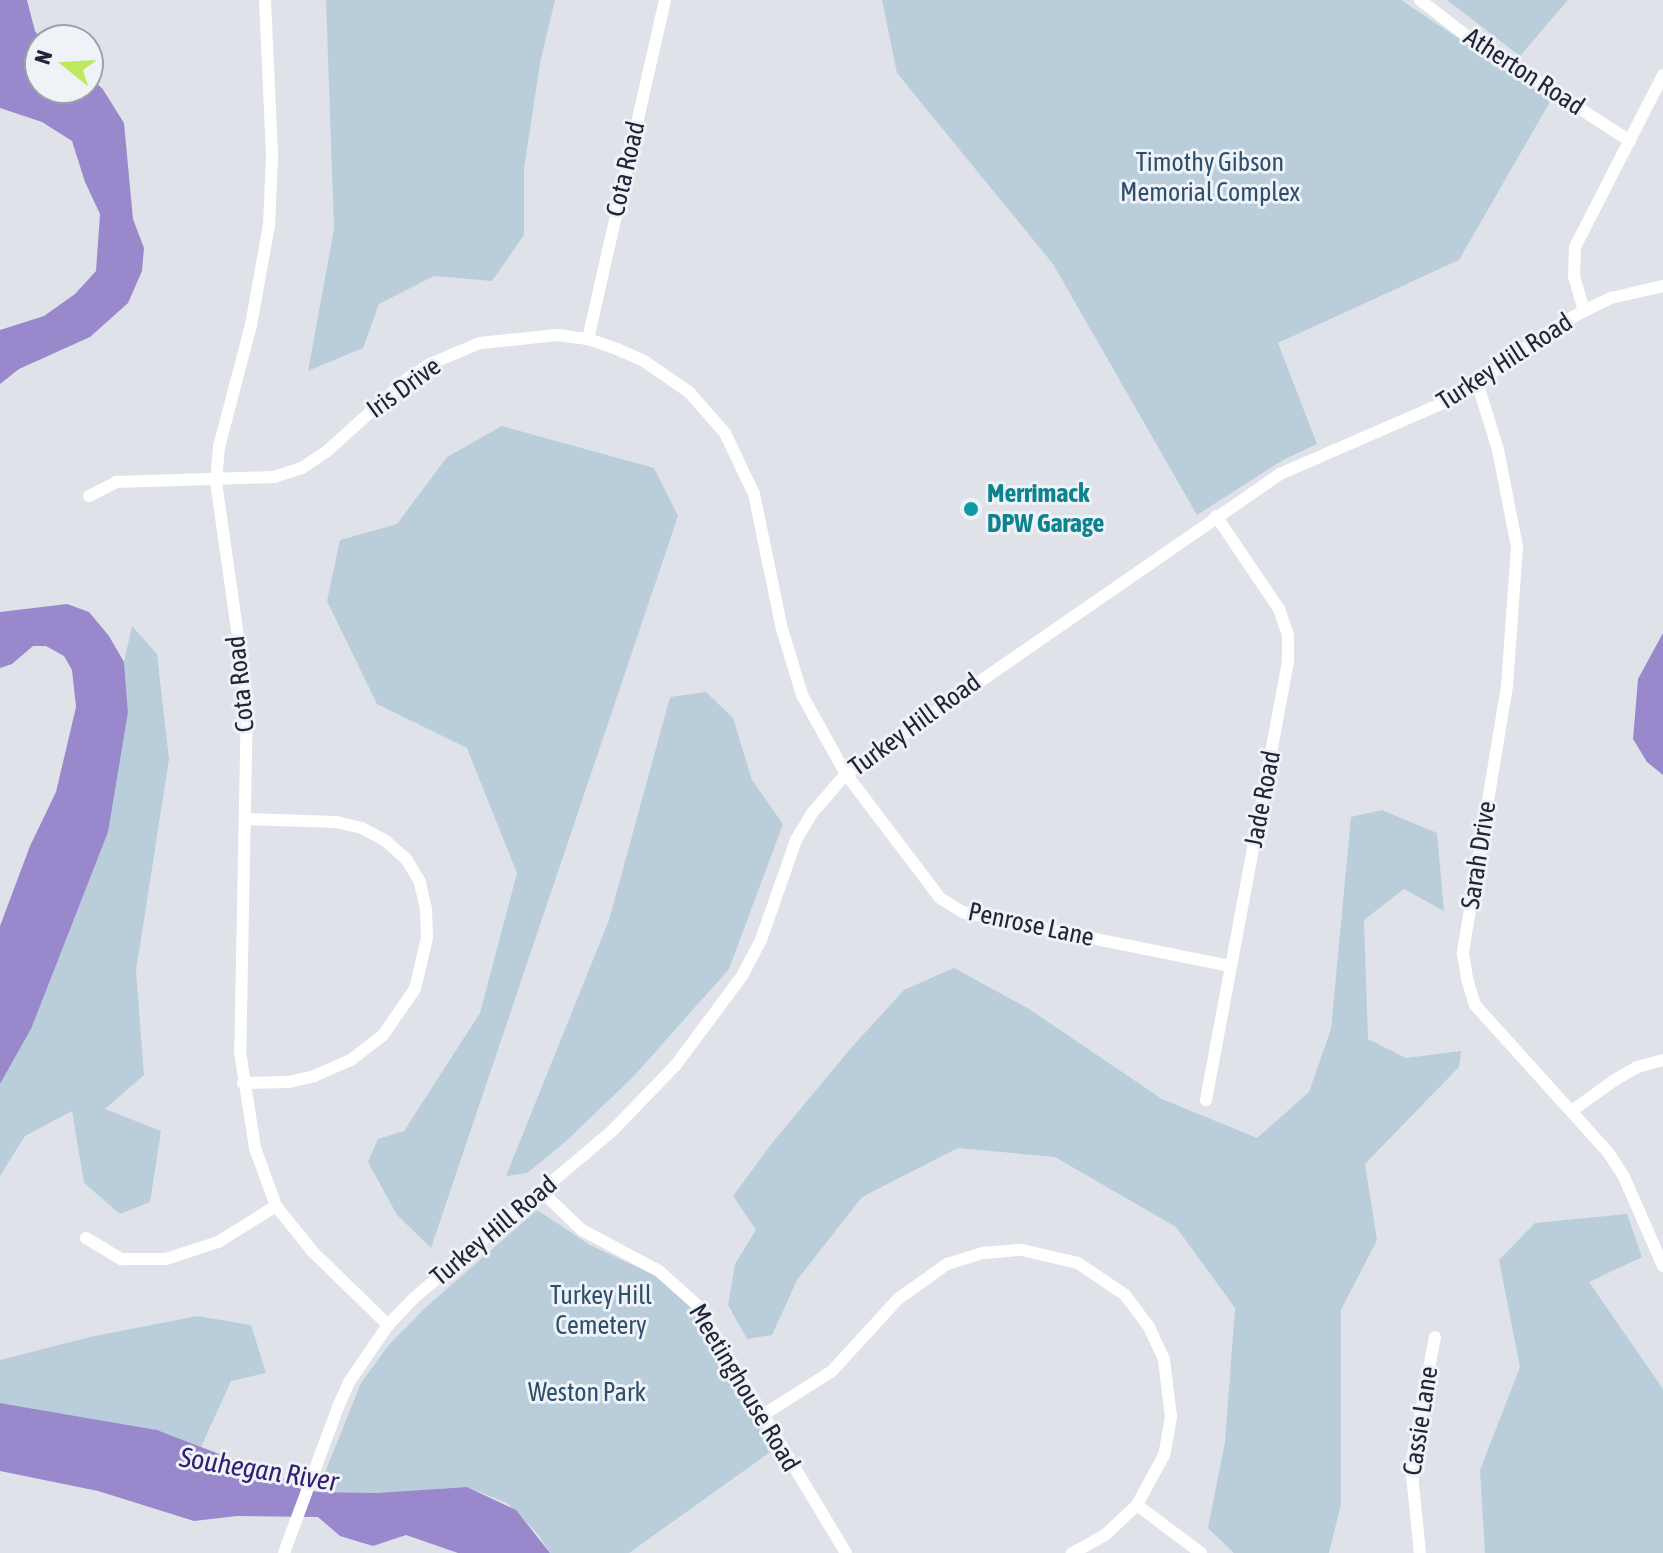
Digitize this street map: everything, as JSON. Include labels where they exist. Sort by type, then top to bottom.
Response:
[{"type":"street","name":"Cota Road","points":[[265,0],[272,157],[269,225],[251,325],[219,447],[216,482],[247,701],[239,1015],[243,1083],[255,1148],[276,1206],[313,1252],[388,1325]]},
{"type":"street","name":"Cota Road","points":[[588,339],[665,0]]},
{"type":"street","name":"Atherton Road","points":[[1420,0],[1467,36],[1630,141]]},
{"type":"street","points":[[1584,311],[1574,276],[1575,247],[1663,75]]},
{"type":"street","name":"Turkey Hill Road","points":[[286,1548],[349,1382],[388,1325],[415,1297],[611,1132],[657,1087],[713,1018],[742,976],[761,940],[796,840],[812,813],[846,774],[1216,516],[1289,469],[1433,410],[1478,385],[1524,348],[1584,311],[1611,298],[1663,286]]},
{"type":"street","name":"Iris Drive","points":[[89,496],[116,482],[216,482],[274,477],[302,468],[326,452],[407,379],[455,352],[480,343],[532,335],[588,339],[644,361],[668,376],[699,402],[725,433],[754,494],[782,629],[802,695],[846,774]]},
{"type":"street","name":"Sarah Drive","points":[[1478,385],[1498,450],[1517,547],[1507,686],[1463,953],[1467,979],[1475,1005],[1573,1110],[1624,1177],[1663,1266]]},
{"type":"street","name":"Jade Road","points":[[1206,1100],[1283,691],[1288,635],[1279,609],[1265,585],[1216,516]]},
{"type":"street","name":"Penrose Lane","points":[[846,774],[940,898],[962,912],[1231,966]]},
{"type":"street","points":[[243,1083],[289,1082],[314,1076],[351,1060],[383,1035],[415,989],[427,938],[426,909],[420,882],[406,859],[386,841],[362,828],[336,822],[246,819]]},
{"type":"street","points":[[1573,1110],[1637,1067],[1663,1060]]},
{"type":"street","name":"Meetinghouse Road","points":[[541,1191],[582,1230],[659,1271],[688,1295],[712,1328],[846,1553]]},
{"type":"street","points":[[86,1238],[121,1259],[166,1259],[218,1242],[276,1206]]},
{"type":"street","points":[[763,1415],[832,1371],[898,1299],[931,1272],[966,1257],[1003,1250],[1060,1257],[1095,1272],[1125,1295],[1148,1325],[1164,1360],[1171,1398],[1168,1436],[1157,1473],[1137,1505],[1105,1535],[1072,1553]]},
{"type":"street","name":"Cassie Lane","points":[[1420,1553],[1411,1465],[1435,1337]]},
{"type":"street","points":[[1137,1505],[1201,1553]]},
{"type":"green space","points":[[326,0],[555,0],[540,63],[524,169],[524,235],[492,281],[434,276],[379,304],[363,348],[308,371],[334,229]]},
{"type":"green space","name":"Timothy Gibson Memorial Complex","points":[[882,0],[1401,0],[1551,100],[1459,260],[1278,343],[1317,444],[1283,460],[1197,515],[1053,264],[897,73]]},
{"type":"green space","points":[[1447,0],[1568,0],[1520,56]]},
{"type":"green space","points":[[502,426],[654,468],[678,516],[431,1248],[397,1215],[368,1162],[378,1139],[404,1131],[480,1013],[517,873],[467,748],[377,704],[327,601],[340,540],[397,524],[447,457]]},
{"type":"green space","points":[[132,626],[157,654],[169,759],[136,971],[144,1075],[105,1109],[161,1131],[150,1202],[120,1214],[84,1183],[72,1111],[25,1136],[0,1176],[0,1084],[31,1029],[128,712],[124,662]]},
{"type":"green space","points":[[706,692],[733,718],[752,780],[783,824],[729,969],[633,1077],[564,1143],[527,1173],[506,1176],[609,920],[670,697]]},
{"type":"green space","points":[[1382,810],[1437,833],[1444,911],[1404,889],[1364,920],[1368,1039],[1406,1058],[1461,1051],[1459,1067],[1365,1164],[1377,1240],[1341,1310],[1341,1504],[1329,1553],[1234,1553],[1208,1528],[1225,1442],[1235,1308],[1176,1227],[1055,1157],[958,1148],[862,1197],[797,1280],[772,1335],[747,1339],[728,1305],[735,1264],[756,1230],[733,1196],[772,1143],[904,990],[954,968],[1029,1009],[1162,1099],[1257,1138],[1309,1092],[1331,1029],[1351,817]]},
{"type":"green space","name":"Weston Park","points":[[537,1210],[590,1245],[654,1275],[686,1298],[708,1329],[773,1450],[629,1553],[550,1553],[537,1533],[507,1503],[467,1487],[376,1493],[317,1492],[361,1383],[388,1346],[425,1308]]},
{"type":"green space","points":[[1627,1214],[1642,1257],[1589,1282],[1663,1389],[1663,1553],[1485,1553],[1480,1470],[1520,1367],[1499,1260],[1535,1223]]},
{"type":"green space","points":[[197,1316],[251,1325],[266,1373],[231,1381],[201,1447],[157,1430],[0,1403],[0,1360],[90,1337]]},
{"type":"shaded area","points":[[0,0],[27,0],[33,24],[24,24],[24,104],[104,104],[104,91],[124,123],[133,219],[144,248],[142,271],[128,303],[90,337],[19,369],[0,384],[0,330],[44,316],[75,294],[96,271],[100,214],[85,182],[72,141],[42,122],[0,108]]},
{"type":"shaded area","points":[[67,604],[89,612],[109,636],[124,662],[128,712],[108,832],[31,1029],[0,1084],[0,926],[30,846],[56,792],[76,707],[72,670],[64,656],[46,646],[33,646],[12,664],[0,668],[0,612]]},
{"type":"shaded area","points":[[1663,633],[1663,775],[1647,762],[1633,739],[1638,679]]},
{"type":"shaded area","points":[[0,1403],[157,1430],[317,1492],[376,1493],[467,1487],[516,1510],[550,1553],[458,1553],[406,1535],[373,1546],[340,1536],[318,1517],[237,1516],[194,1521],[98,1491],[0,1471]]},
{"type":"place","name":"Merrimack DPW Garage","points":[[971,509]]},
{"type":"park label","name":"Turkey Hill Cemetery","points":[[601,1311]]},
{"type":"water label","name":"Souhegan River","points":[[259,1469]]}]
